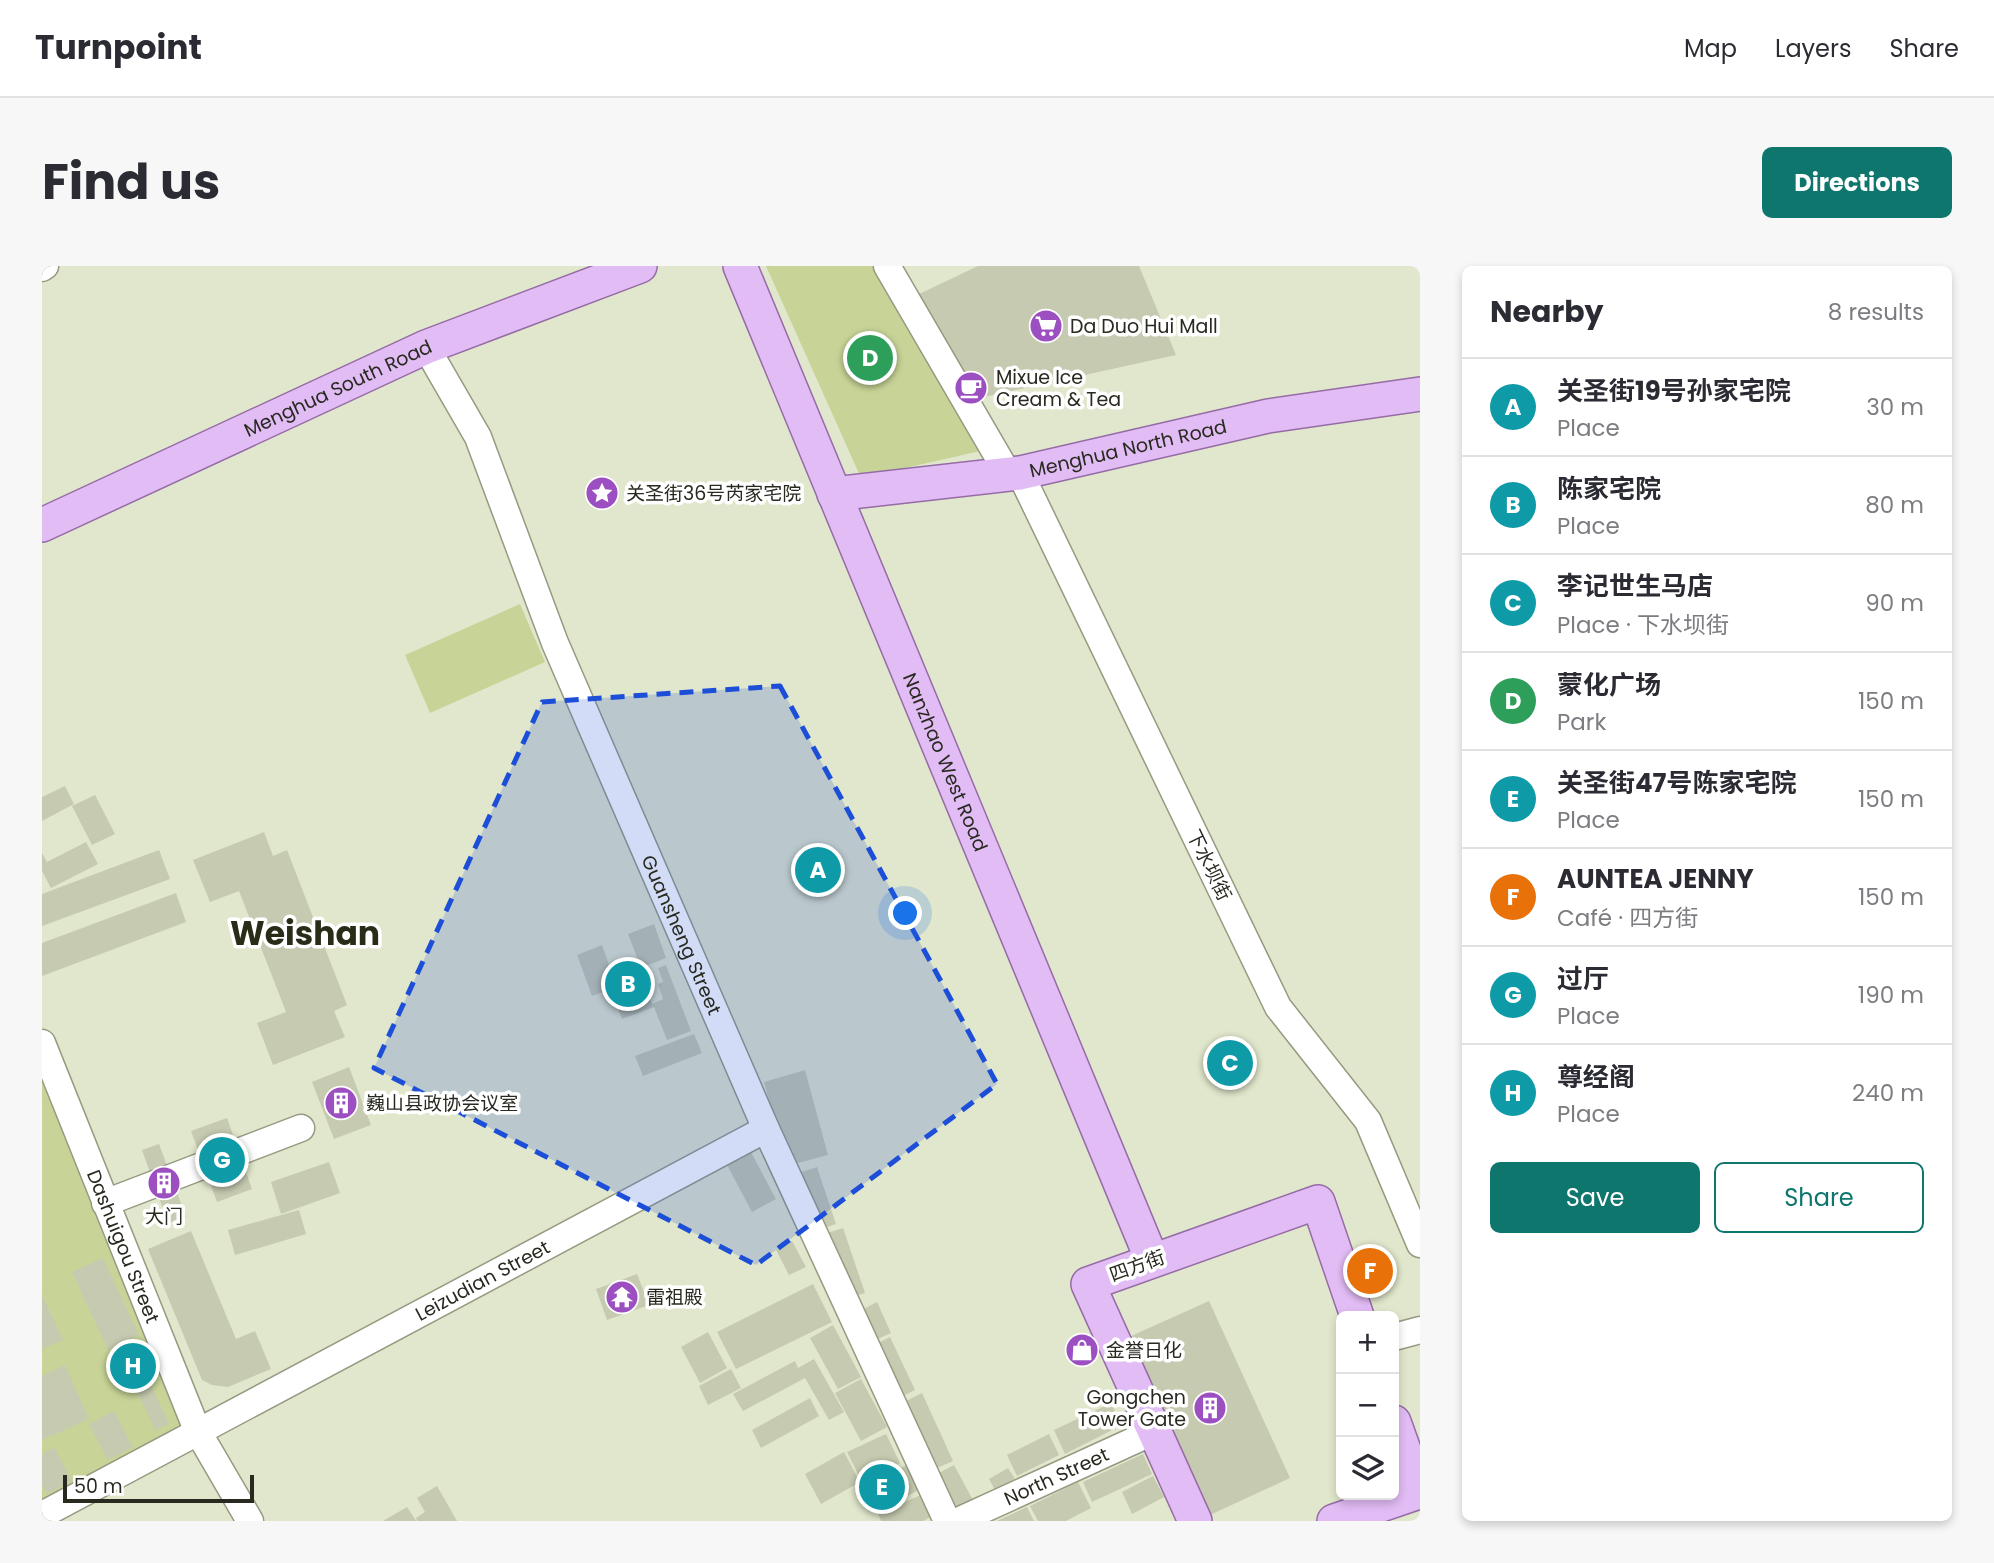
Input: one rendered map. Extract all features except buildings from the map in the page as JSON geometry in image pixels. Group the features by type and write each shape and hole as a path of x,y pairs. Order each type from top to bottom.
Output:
{"main road":[{"name":"Menghua South Road","path":"42,525 426,347 640,266"},
{"name":"Nanzhao West Road","path":"740,266 1152,1260"},
{"name":"Menghua North Road","path":"834,494 1014,473 1268,416 1420,394"},
{"name":"四方街","path":"1195,1521 1088,1284 1318,1202 1355,1311"},
{"path":"1334,1521 1419,1492 1399,1436"}],"street":[{"name":"下水坝街","path":"887,266 1014,473 1278,1007 1368,1121 1420,1244"},
{"name":"Guansheng Street","path":"426,347 478,437 555,643 766,1129 947,1521"},
{"name":"Dashuigou Street","path":"42,1043 197,1430 250,1521"},
{"path":"105,1203 301,1128"},
{"name":"Leizudian Street","path":"42,1515 766,1129"},
{"path":"1399,1336 1420,1330"},
{"name":"North Street","path":"958,1521 1155,1431"}],"highlighted area":[{"path":"780,686 997,1084 756,1265 374,1068 542,702"}],"green space":[{"path":"766,266 879,266 985,450 861,478"},
{"path":"520,604 545,662 430,713 405,655"},
{"path":"42,1077 189,1427 42,1505"}],"place":[{"name":"Da Duo Hui Mall","path":"1046,326"},
{"name":"蒙化广场","path":"870,358"},
{"name":"Mixue Ice Cream & Tea","path":"971,388"},
{"name":"关圣街36号芮家宅院","path":"602,493"},
{"name":"关圣街19号孙家宅院","path":"818,870"},
{"name":"陈家宅院","path":"628,984"},
{"name":"李记世生马店","path":"1230,1063"},
{"name":"巍山县政协会议室","path":"341,1103"},
{"name":"过厅","path":"222,1160"},
{"name":"大门","path":"164,1183"},
{"name":"AUNTEA JENNY","path":"1370,1271"},
{"name":"雷祖殿","path":"622,1297"},
{"name":"金誉日化","path":"1082,1350"},
{"name":"尊经阁","path":"133,1366"},
{"name":"Gongchen Tower Gate","path":"1210,1408"},
{"name":"关圣街47号陈家宅院","path":"882,1487"}],"district":[{"name":"Weishan","path":"305,933"}]}
